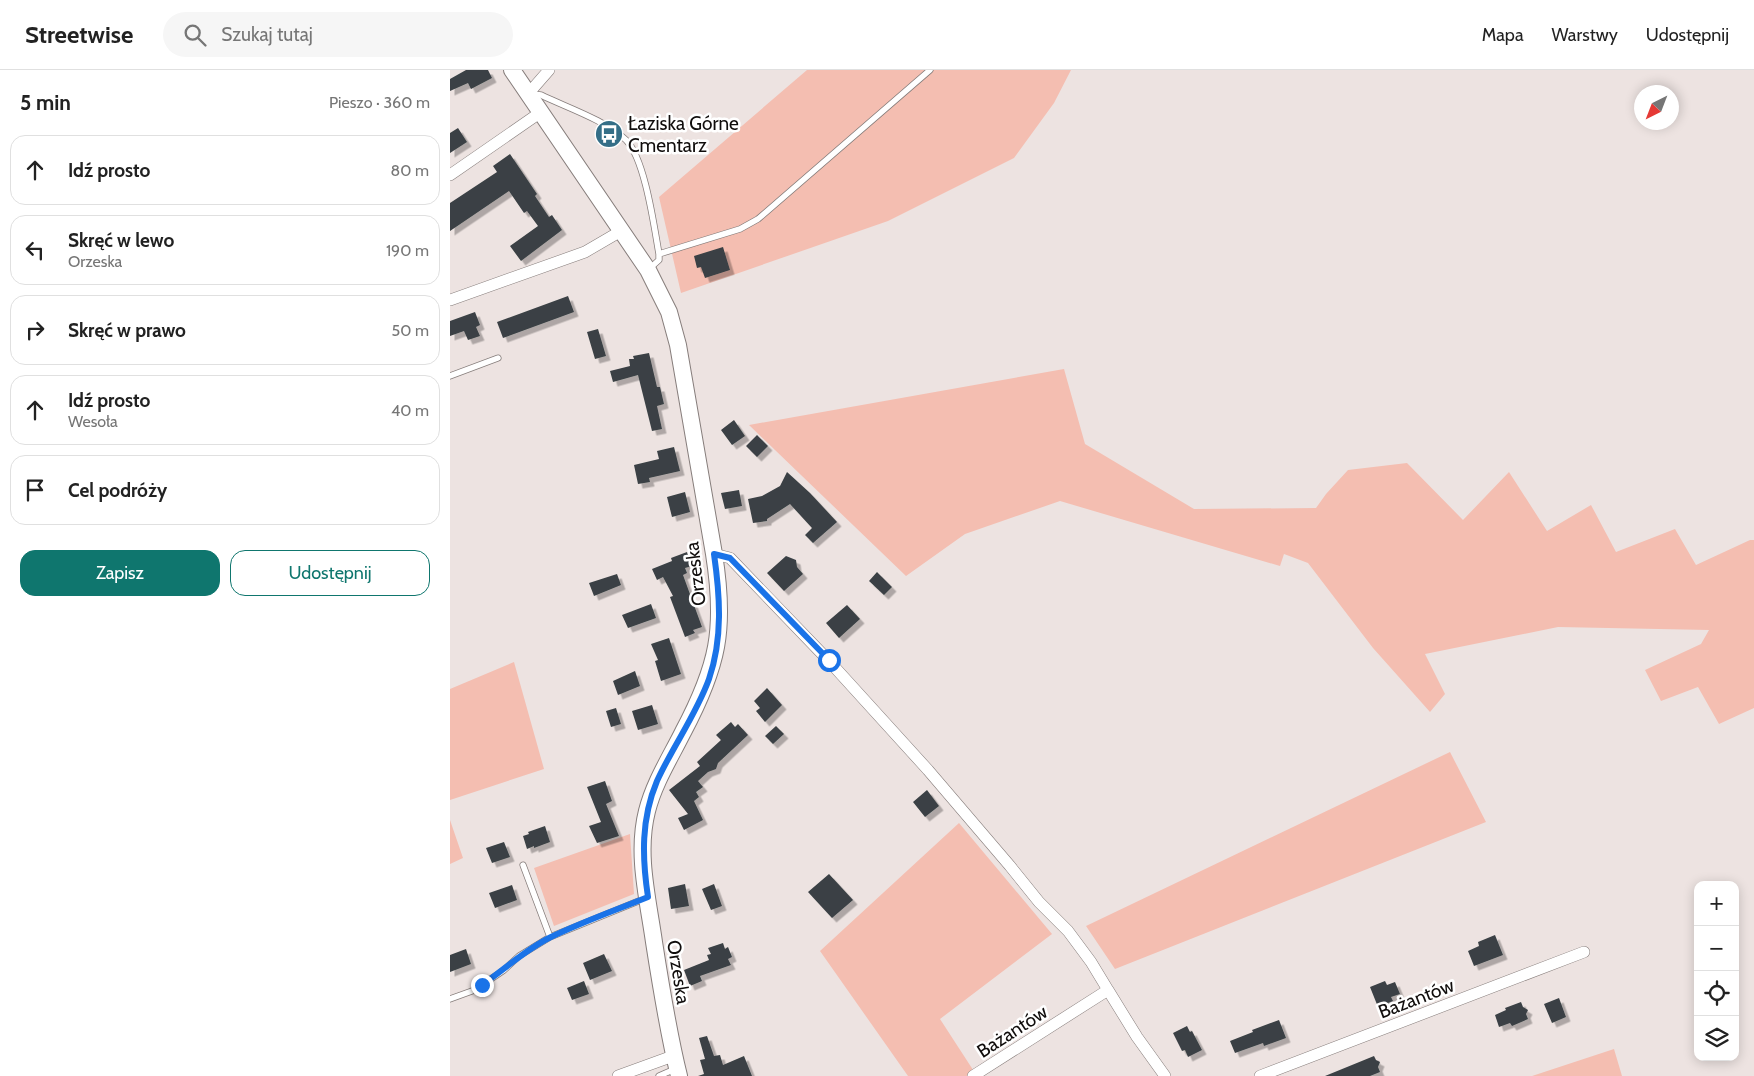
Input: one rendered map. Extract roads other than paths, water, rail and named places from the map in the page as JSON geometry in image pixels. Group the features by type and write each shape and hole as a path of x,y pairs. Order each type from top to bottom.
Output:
{"street":[{"name":"Orzeska","path":"512,70 648,270 669,312 678,345 714,554 719,585 720,613 720,627 714,662 702,696 658,780 647,812 644,831 643,852 648,897 676,1067"},
{"path":"528,94 550,70"},
{"path":"450,175 541,112"},
{"path":"450,300 585,252 621,231"},
{"path":"714,554 730,558 829,660 928,770 1039,902 1068,931 1091,962 1137,1037 1165,1076"},
{"name":"Bażantów","path":"1260,1076 1584,952"},
{"name":"Bażantów","path":"973,1076 1108,990"},
{"path":"618,1076 676,1067"}],"lane":[{"path":"659,254 740,229 758,219 930,70"},
{"path":"528,94 542,95 604,125 618,133 628,142 641,167 659,254 659,260 648,270"},
{"path":"450,376 498,358"},
{"path":"523,865 550,937"},
{"path":"450,999 482,985 504,970 519,956 550,937 648,897"},
{"path":"659,1076 676,1067"}],"place":[{"name":"Łaziska Górne Cmentarz","path":"609,134"}]}
